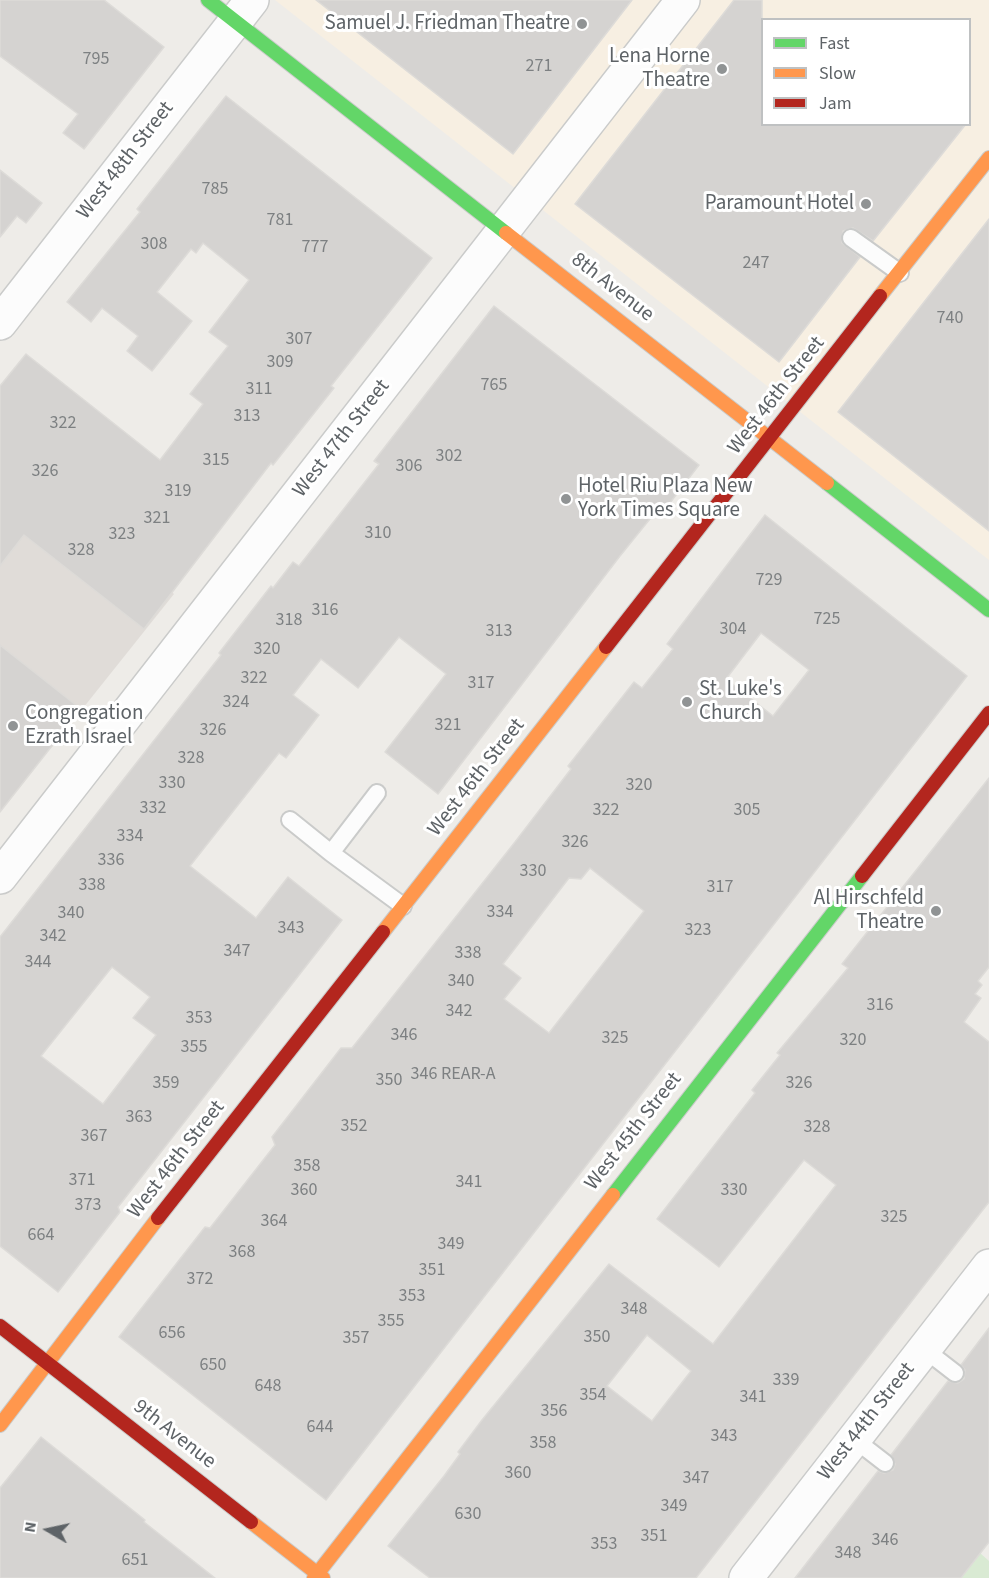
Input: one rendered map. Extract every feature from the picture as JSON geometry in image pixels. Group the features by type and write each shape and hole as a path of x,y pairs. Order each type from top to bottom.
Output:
{"main road":[{"name":"8th Avenue","path":"208,0 244,10 504,231 989,610"},
{"name":"West 46th Street","path":"0,1425 989,158"},
{"name":"West 45th Street","path":"318,1577 989,713"},
{"name":"9th Avenue","path":"0,1326 318,1577"}],"street":[{"name":"West 47th Street","path":"0,877 683,0"},
{"name":"West 48th Street","path":"0,323 244,10"},
{"name":"West 44th Street","path":"746,1578 989,1266"}],"lane":[{"path":"851,238 900,273"},
{"path":"331,853 377,793"},
{"path":"290,820 403,906"},
{"path":"924,1349 955,1373"},
{"path":"854,1439 885,1463"}],"shaded area":[{"path":"275,0 989,0 989,560"},
{"path":"0,457 174,594 52,747 0,706"}],"green space":[{"path":"980,1553 989,1561 989,1578 961,1578"}],"building":[{"path":"0,0 104,0 164,47 84,149 63,133 78,114 0,56"},
{"path":"316,0 632,0 513,154"},
{"path":"734,0 762,0 761,126 964,126 873,241 853,228 843,231 842,243 860,257 779,362 575,204"},
{"path":"226,96 432,258 331,386 334,388 273,465 271,463 144,629 24,535 0,566 0,386 26,354 160,460 203,404 190,394 228,346 209,332 249,280 203,243 196,253 191,249 157,292 192,321 152,371 127,351 138,336 102,308 91,322 67,302 140,212 137,209"},
{"path":"0,170 42,203 26,223 17,216 0,237"},
{"path":"989,219 989,531 838,412"},
{"path":"494,306 699,465 663,512 658,509 620,556 438,794 385,752 446,674 399,637 358,688 321,659 293,695 319,715 286,758 279,753 190,866 256,918 288,877 342,920 118,1207 120,1212 58,1292 0,1246 0,937 221,655 219,653 271,586 273,588 293,562 299,566 379,464 374,461","holes":["112,967 150,997 133,1018 156,1035 103,1104 41,1056"]},
{"path":"765,515 967,676 326,1500 119,1337 205,1227 210,1228 275,1145 272,1137 341,1048 352,1048 515,842 571,769 568,766 634,682 642,688 673,649 667,644","holes":["761,633 809,670 773,716 726,679","590,868 644,911 549,1033 504,999 521,978 503,964 569,878 581,879"]},
{"path":"0,645 81,709 0,812"},
{"path":"989,778 989,967 978,981 982,985 975,994 981,998 964,1022 989,1042 989,1202 696,1578 430,1578 388,1546 444,1476 460,1454 458,1452 482,1420 609,1264 713,1344 836,1185 804,1160 719,1267 657,1219 755,1093 752,1090 780,1055 777,1053 848,968 842,964","holes":["647,1335 691,1371 652,1421 607,1386"]},
{"path":"989,1328 989,1542 961,1578 795,1578 878,1471 884,1473 893,1470 895,1464 891,1455 948,1381 958,1383 964,1379 965,1370 961,1365"},
{"path":"41,1437 215,1578 0,1578 0,1488"}],"traffic: fast":[{"path":"208,0 506,233"},
{"path":"827,483 989,610"},
{"path":"613,1195 862,876"}],"traffic: slow":[{"path":"880,296 989,158"},
{"path":"506,233 827,483"},
{"path":"383,932 606,647"},
{"path":"314,1578 613,1195"},
{"path":"0,1425 158,1218"},
{"path":"251,1522 323,1578"}],"traffic: jam":[{"path":"606,647 880,296"},
{"path":"862,876 989,713"},
{"path":"158,1218 383,932"},
{"path":"0,1326 251,1522"}],"place":[{"name":"Samuel J. Friedman Theatre","path":"582,24"},
{"name":"Lena Horne Theatre","path":"722,69"},
{"name":"Paramount Hotel","path":"866,204"},
{"name":"Hotel Riu Plaza New York Times Square","path":"566,499"},
{"name":"St. Luke's Church","path":"687,702"},
{"name":"Congregation Ezrath Israel","path":"13,726"},
{"name":"Al Hirschfeld Theatre","path":"936,911"}]}
